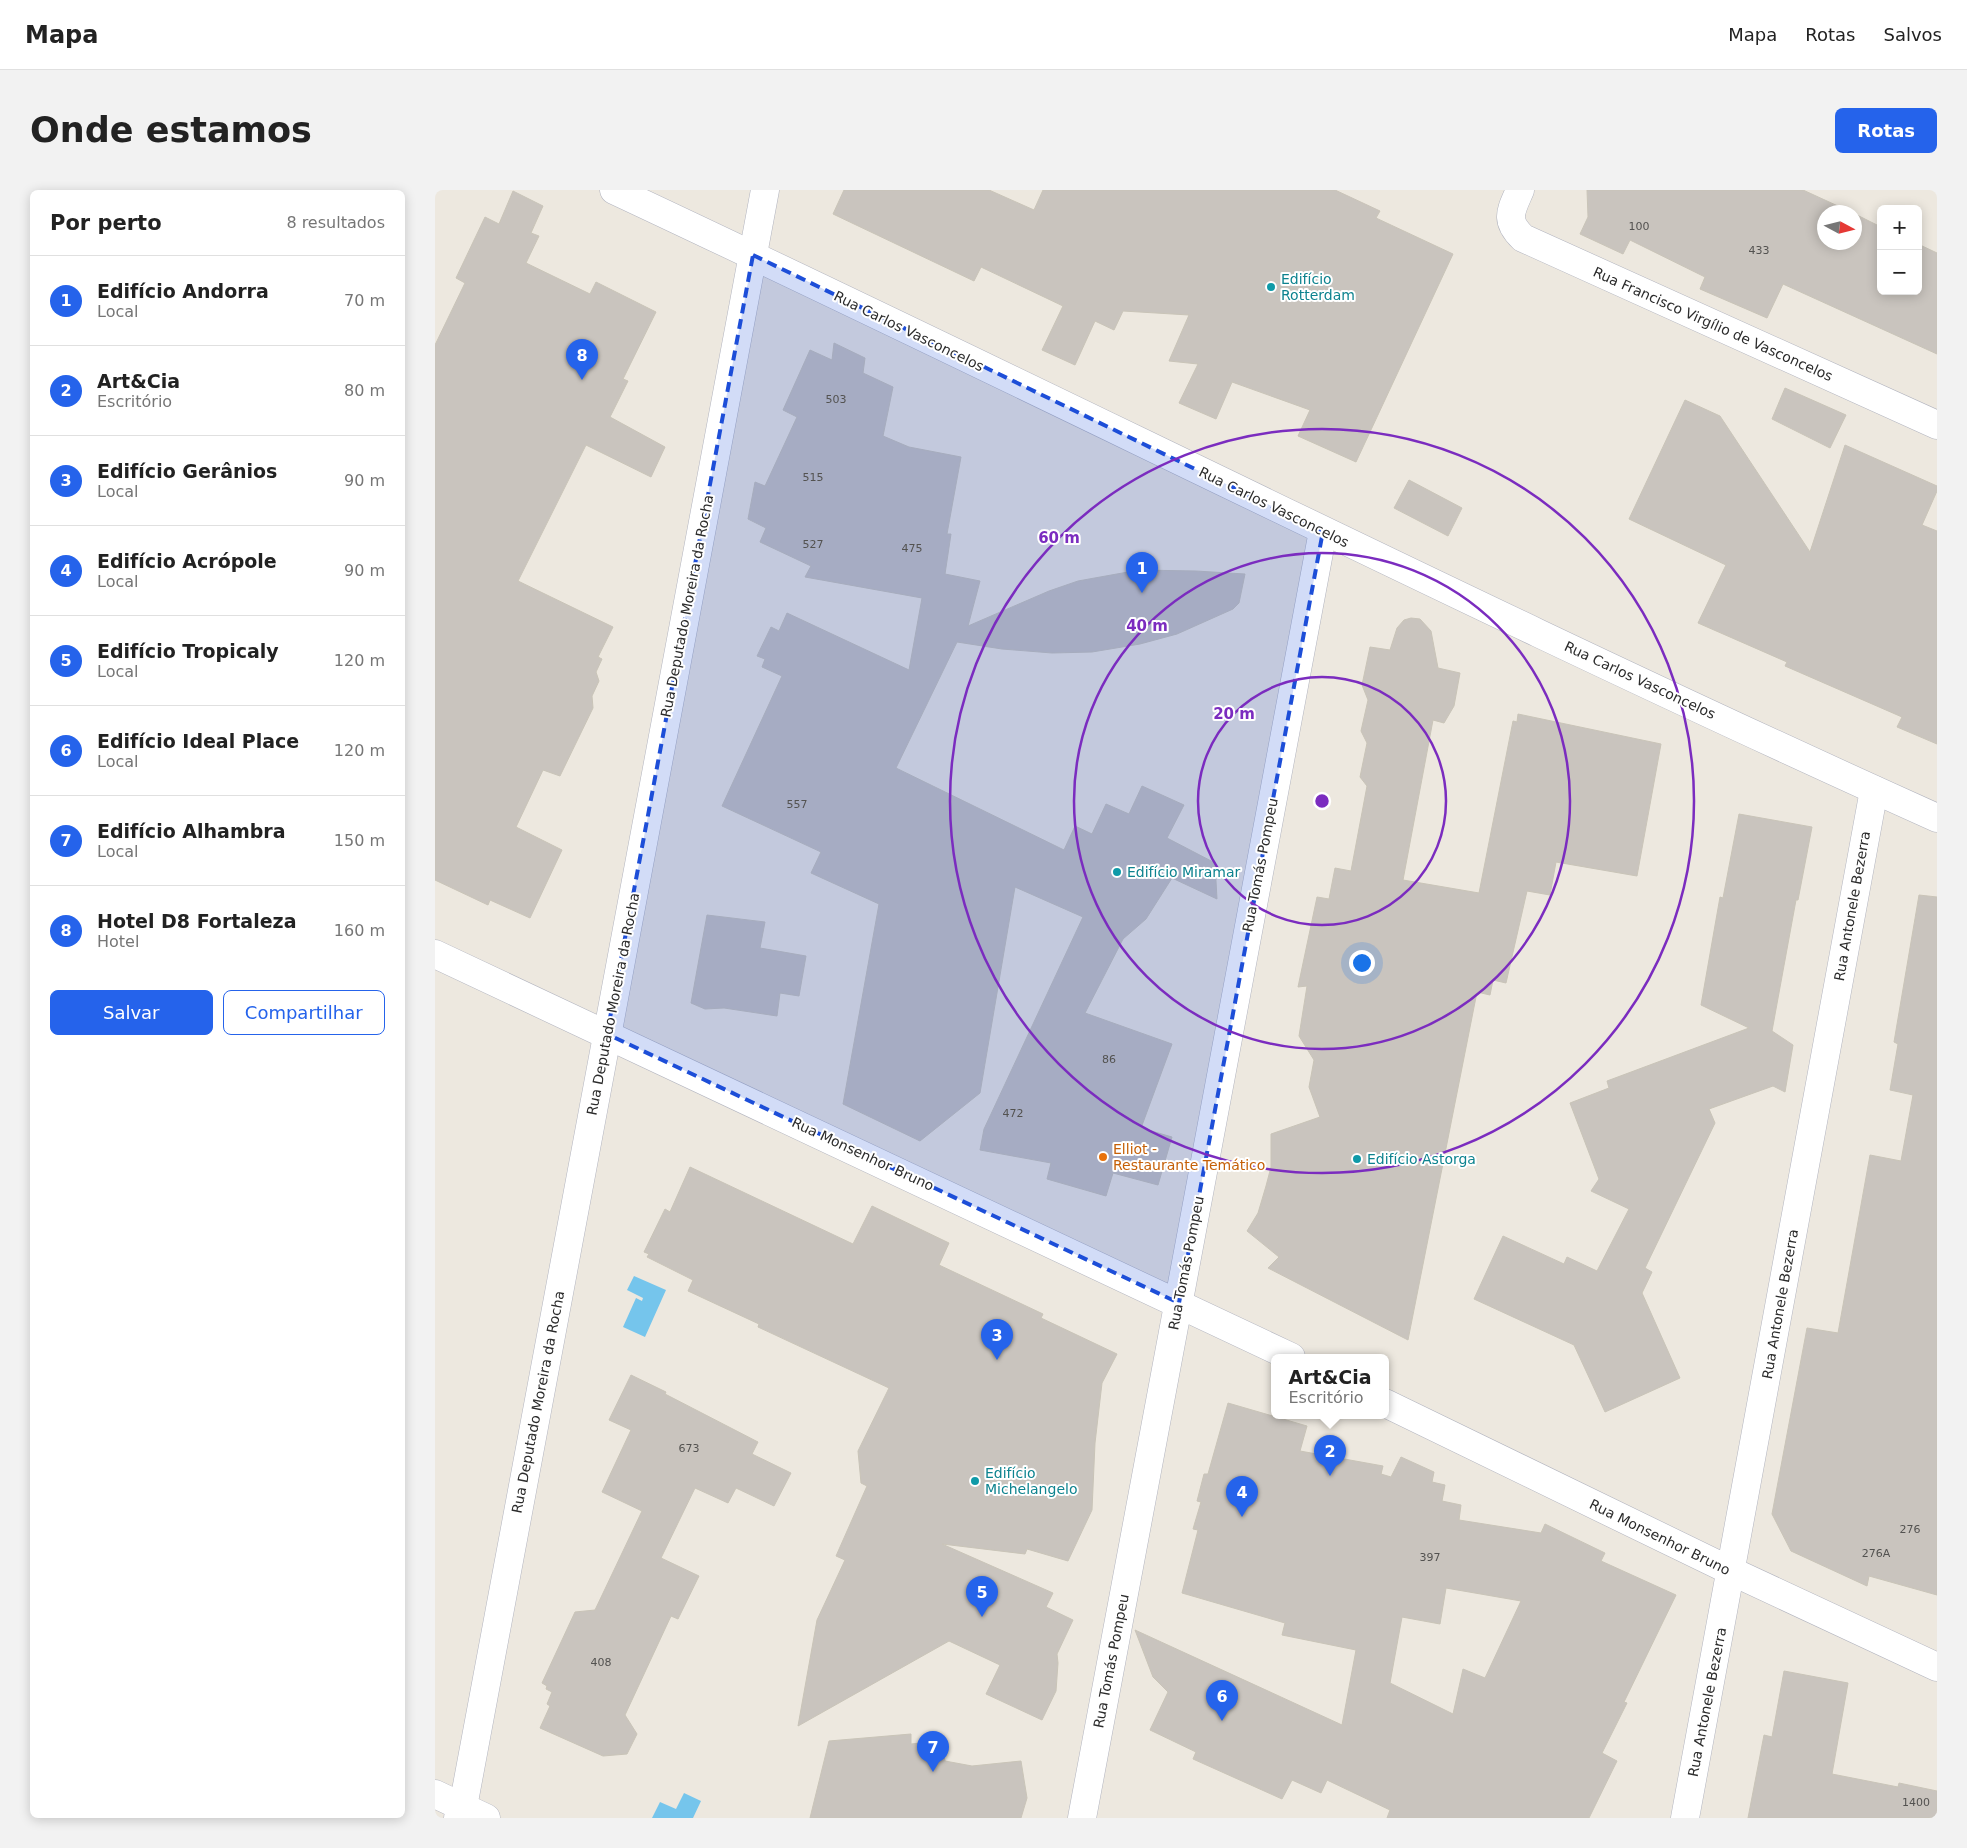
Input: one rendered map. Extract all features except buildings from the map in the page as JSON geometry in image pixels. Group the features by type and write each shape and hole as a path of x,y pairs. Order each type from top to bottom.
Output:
{"street":[{"name":"Rua Carlos Vasconcelos","path":"614,190 753,255 1323,531 1873,790 1937,818"},
{"name":"Rua Deputado Moreira da Rocha","path":"469,1814 607,1034 765,190"},
{"name":"Rua Francisco Virgílio de Vasconcelos","path":"1517,198 1510,217 1514,229 1523,238 1937,425"},
{"name":"Rua Tomás Pompeu","path":"1082,1818 1323,531"},
{"name":"Rua Antonele Bezerra","path":"1685,1818 1873,790"},
{"name":"Rua Monsenhor Bruno","path":"435,954 1285,1354"},
{"name":"Rua Monsenhor Bruno","path":"1389,1405 1731,1571 1937,1667"},
{"path":"435,1794 469,1814"}],"highlighted area":[{"path":"753,255 1323,531 1179,1303 607,1034"}],"water":[{"path":"634,1276 666,1290 645,1337 623,1327 636,1298 642,1301 643,1298 627,1290"},
{"path":"684,1793 701,1801 693,1818 652,1818 660,1802 676,1809"}],"place":[{"name":"Edifício Rotterdam","path":"1271,287"},
{"name":"Hotel D8 Fortaleza","path":"582,380"},
{"name":"Edifício Andorra","path":"1142,593"},
{"name":"Edifício Miramar","path":"1117,872"},
{"name":"Elliot - Restaurante Temático","path":"1103,1157"},
{"name":"Edifício Astorga","path":"1357,1159"},
{"name":"Edifício Gerânios","path":"997,1360"},
{"name":"Art&Cia","path":"1330,1476"},
{"name":"Edifício Michelangelo","path":"975,1481"},
{"name":"Edifício Acrópole","path":"1242,1517"},
{"name":"Edifício Tropicaly","path":"982,1617"},
{"name":"Edifício Ideal Place","path":"1222,1721"},
{"name":"Edifício Alhambra","path":"933,1772"}]}
